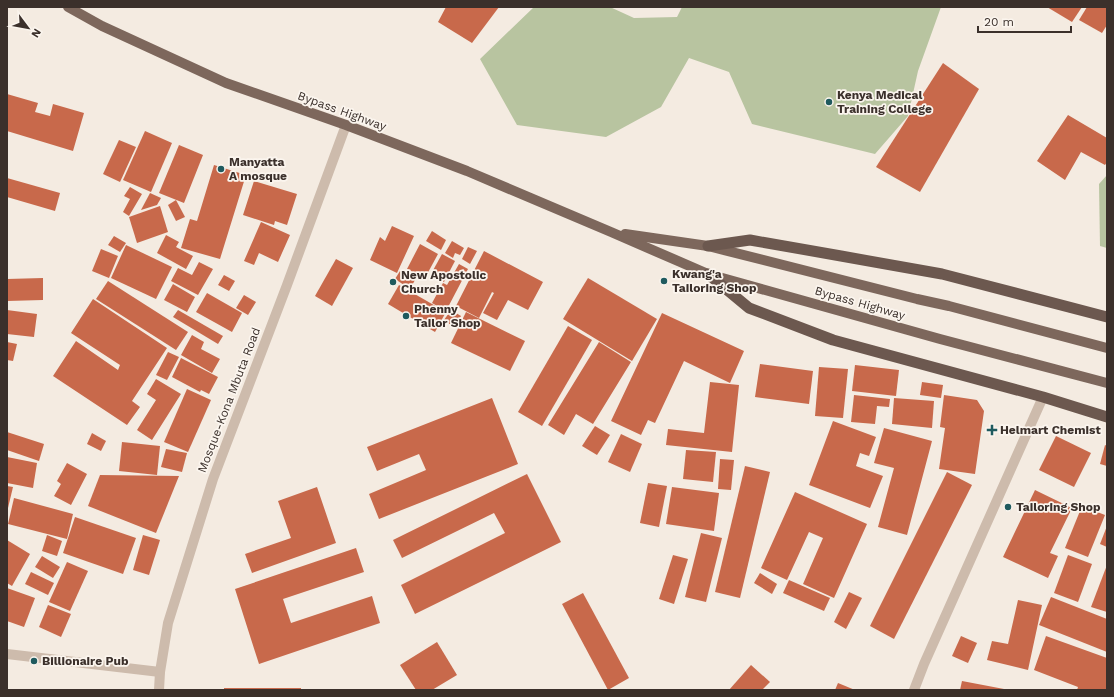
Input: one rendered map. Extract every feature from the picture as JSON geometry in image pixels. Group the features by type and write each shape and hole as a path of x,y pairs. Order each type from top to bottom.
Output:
{"highway":[{"path":"708,246 750,240 841,256 942,274 1107,317"},
{"path":"708,274 750,308 833,340 1043,397 1107,416"}],"main road":[{"name":"Bypass Highway","path":"68,7 102,26 226,83 346,125 466,171 708,274 940,339 1107,383"},
{"name":"Bypass Highway","path":"611,232 708,246 949,306 1107,348"}],"street":[{"name":"Mosque-Kona Mbuta Road","path":"159,690 160,672 168,623 213,479 346,125"},
{"path":"914,690 924,664 1043,397"},
{"path":"7,654 160,672"}],"green space":[{"path":"534,7 610,7 634,18 677,17 682,7 941,7 918,71 908,116 875,154 752,124 729,72 689,58 661,107 606,137 517,125 480,59"},
{"path":"1107,175 1107,248 1100,246 1099,184"}],"building":[{"path":"446,7 499,7 472,43 438,22"},
{"path":"1047,7 1082,7 1072,22"},
{"path":"1087,7 1107,7 1107,25 1102,33 1079,20"},
{"path":"943,63 979,89 920,192 876,167"},
{"path":"7,94 38,103 35,112 50,116 53,104 84,113 73,151 7,131"},
{"path":"1068,115 1107,138 1107,162 1105,165 1081,152 1065,180 1037,161"},
{"path":"145,131 172,143 151,192 123,180"},
{"path":"119,140 136,147 120,182 103,174"},
{"path":"179,145 203,155 184,203 159,193"},
{"path":"214,165 246,175 220,259 181,248 190,219 197,221"},
{"path":"7,178 60,193 55,211 7,197"},
{"path":"254,181 297,194 287,225 275,221 274,225 243,215"},
{"path":"130,187 142,194 129,216 123,212 130,199 124,196"},
{"path":"150,193 161,198 157,205 141,210"},
{"path":"176,200 185,217 176,221 168,205"},
{"path":"160,206 168,232 137,243 129,217"},
{"path":"261,222 290,235 278,262 259,253 254,265 244,261"},
{"path":"392,226 414,236 397,273 370,260 380,237 385,241"},
{"path":"432,231 446,240 441,250 426,241"},
{"path":"166,235 179,242 176,247 193,256 186,269 157,253"},
{"path":"114,236 126,243 120,252 108,245"},
{"path":"452,241 464,248 460,255 455,253 453,258 445,253"},
{"path":"420,244 438,254 425,278 407,269"},
{"path":"126,245 172,267 156,299 111,278"},
{"path":"468,247 477,251 470,264 462,259"},
{"path":"101,249 118,256 109,278 92,271"},
{"path":"484,251 543,282 528,310 508,300 497,320 483,313 494,293 492,292 479,318 456,306"},
{"path":"442,254 455,261 444,282 431,274"},
{"path":"336,259 353,268 332,306 315,296"},
{"path":"199,262 213,269 198,295 171,281 178,268 192,275"},
{"path":"459,264 468,269 446,311 432,303 443,283 447,285"},
{"path":"400,271 415,280 410,289 395,279"},
{"path":"224,275 235,281 229,291 218,285"},
{"path":"43,278 43,300 7,301 7,279"},
{"path":"588,278 657,319 632,361 563,319"},
{"path":"108,281 188,332 176,350 96,299"},
{"path":"173,284 195,297 187,312 164,300"},
{"path":"399,285 446,312 435,332 388,304"},
{"path":"207,293 242,313 232,332 196,312"},
{"path":"244,295 256,302 248,315 236,308"},
{"path":"93,299 167,348 132,401 140,407 127,425 53,376 76,341 118,370 120,365 71,333"},
{"path":"7,310 37,314 34,337 7,334"},
{"path":"178,310 223,336 218,344 173,317"},
{"path":"451,310 461,316 454,327 444,320"},
{"path":"466,312 525,341 510,371 451,343"},
{"path":"662,313 744,351 730,383 684,361 655,423 648,420 641,435 611,421"},
{"path":"568,326 592,340 542,426 518,412"},
{"path":"192,335 204,342 201,349 220,359 212,373 181,355"},
{"path":"7,342 17,344 13,361 7,360"},
{"path":"599,342 631,362 593,424 576,414 564,435 548,425"},
{"path":"168,352 179,357 167,380 156,375"},
{"path":"181,358 218,377 209,394 201,390 200,392 172,377"},
{"path":"760,364 813,371 809,404 755,397"},
{"path":"855,365 899,370 896,396 852,391"},
{"path":"819,367 848,369 843,418 815,416"},
{"path":"156,379 181,394 152,440 137,430 156,400 147,394"},
{"path":"710,382 739,385 732,452 666,445 668,429 704,433"},
{"path":"922,382 943,385 941,398 920,395"},
{"path":"187,389 211,400 188,452 164,442"},
{"path":"854,395 890,399 889,407 877,406 875,424 851,422"},
{"path":"944,395 977,400 984,411 975,474 939,469 945,428 940,427"},
{"path":"492,398 518,464 379,519 369,494 426,470 419,454 377,471 367,447"},
{"path":"894,398 934,401 932,428 892,424"},
{"path":"833,421 876,437 869,456 860,453 856,466 883,476 870,508 809,485"},
{"path":"595,426 610,435 597,455 582,446"},
{"path":"884,428 932,441 907,535 878,527 894,468 874,463"},
{"path":"7,432 44,444 39,461 7,450"},
{"path":"92,433 106,441 101,451 87,444"},
{"path":"621,434 642,444 630,472 608,462"},
{"path":"1056,436 1091,453 1074,487 1039,470"},
{"path":"122,442 160,446 157,475 119,471"},
{"path":"1105,445 1107,446 1107,466 1100,464"},
{"path":"166,449 187,453 182,472 161,467"},
{"path":"686,450 716,452 713,482 683,479"},
{"path":"7,457 37,463 33,488 7,483"},
{"path":"720,459 734,460 731,490 718,489"},
{"path":"67,463 87,474 71,505 54,496 61,484 57,481"},
{"path":"745,466 770,472 740,598 715,592"},
{"path":"947,472 972,485 894,639 870,626"},
{"path":"527,474 561,542 415,614 401,585 505,533 494,513 402,558 393,540"},
{"path":"100,475 179,476 156,533 88,506"},
{"path":"648,483 667,486 659,527 640,523"},
{"path":"7,486 13,487 8,508 7,508"},
{"path":"317,487 336,543 252,573 245,554 291,538 278,501"},
{"path":"672,487 719,493 714,531 666,524"},
{"path":"1035,490 1072,508 1050,553 1058,556 1048,578 1003,557"},
{"path":"795,492 867,524 834,598 803,584 823,538 809,532 787,580 761,568"},
{"path":"14,498 73,514 67,539 8,524"},
{"path":"1082,506 1105,515 1088,557 1065,548"},
{"path":"75,517 136,538 123,574 63,553"},
{"path":"1107,526 1107,547 1100,544"},
{"path":"701,533 722,538 706,602 685,597"},
{"path":"47,535 62,541 57,556 42,551"},
{"path":"143,535 160,540 149,575 133,570"},
{"path":"7,540 30,554 12,586 7,583"},
{"path":"356,548 364,572 283,599 291,623 372,596 380,623 259,664 235,589"},
{"path":"673,555 688,559 674,604 659,599"},
{"path":"1068,555 1092,564 1078,602 1054,593"},
{"path":"42,556 60,567 53,578 35,567"},
{"path":"67,562 88,571 70,611 49,602"},
{"path":"1107,565 1107,612 1091,607"},
{"path":"31,572 54,583 48,595 25,584"},
{"path":"760,573 777,584 772,594 754,583"},
{"path":"789,580 830,598 824,611 783,593"},
{"path":"7,588 35,598 24,627 7,621"},
{"path":"849,592 862,598 846,629 834,622"},
{"path":"583,593 629,678 608,690 562,604"},
{"path":"1051,597 1107,619 1107,652 1039,625"},
{"path":"1018,600 1042,605 1028,670 987,660 992,641 1008,644"},
{"path":"48,605 71,614 61,637 39,627"},
{"path":"961,636 977,643 968,663 952,656"},
{"path":"1046,636 1107,658 1107,690 1077,690 1078,687 1034,670"},
{"path":"437,642 457,675 432,690 416,690 400,665"},
{"path":"751,665 770,682 762,690 729,690"},
{"path":"962,681 1004,689 1004,690 960,690"},
{"path":"838,683 855,690 835,690"},
{"path":"224,688 301,688 301,690 224,690"}],"place":[{"name":"Kenya Medical Training College","path":"829,102"},
{"name":"Manyatta A mosque","path":"221,169"},
{"name":"Kwang'a Tailoring Shop","path":"664,281"},
{"name":"New Apostolic Church","path":"393,282"},
{"name":"Phenny Tailor Shop","path":"406,316"},
{"name":"Helmart Chemist","path":"992,430"},
{"name":"Tailoring Shop","path":"1008,507"},
{"name":"Billionaire Pub","path":"34,661"}]}
